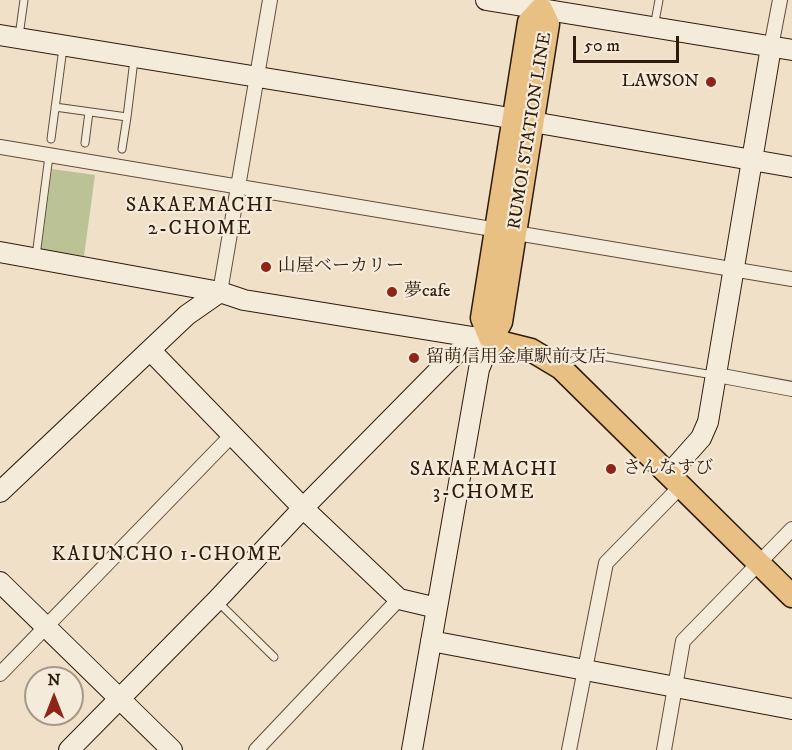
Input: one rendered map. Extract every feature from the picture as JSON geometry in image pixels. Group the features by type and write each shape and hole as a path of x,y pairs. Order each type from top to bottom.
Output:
{"main road":[{"name":"RUMOI STATION LINE","path":"484,339 501,322 506,231 524,121 548,24 542,5"},
{"path":"484,339 531,350 561,368 792,596"}],"street":[{"path":"0,492 187,315 220,292 270,0"},
{"path":"486,0 542,5 654,27 792,50"},
{"path":"569,750 606,563 675,480 708,422 780,0"},
{"path":"9,37 792,167"},
{"path":"0,147 792,279"},
{"path":"0,252 220,292 244,300 484,339"},
{"path":"69,750 449,360 484,339"},
{"path":"412,750 484,339"},
{"path":"150,350 231,436 399,599 437,608"},
{"path":"717,375 792,389"},
{"path":"0,674 231,436"},
{"path":"664,750 683,641 792,529"},
{"path":"0,582 172,750"},
{"path":"256,750 399,599"},
{"path":"431,641 792,709"}],"lane":[{"path":"9,37 24,0"},
{"path":"654,27 659,0"},
{"path":"51,139 64,46"},
{"path":"122,149 135,57"},
{"path":"55,107 127,117"},
{"path":"85,143 89,112"},
{"path":"35,258 49,156"},
{"path":"561,368 577,358 596,355 717,375"},
{"path":"216,600 274,657"}],"green space":[{"path":"52,169 95,175 84,256 41,250"}],"place":[{"name":"LAWSON","path":"711,82"},
{"name":"山屋ベーカリー","path":"266,267"},
{"name":"夢cafe","path":"392,292"},
{"name":"留萌信用金庫駅前支店","path":"414,358"},
{"name":"さんなすび","path":"611,469"}],"district":[{"name":"SAKAEMACHI 2-CHOME","path":"200,218"},
{"name":"SAKAEMACHI 3-CHOME","path":"484,482"},
{"name":"KAIUNCHO 1-CHOME","path":"167,556"}]}
